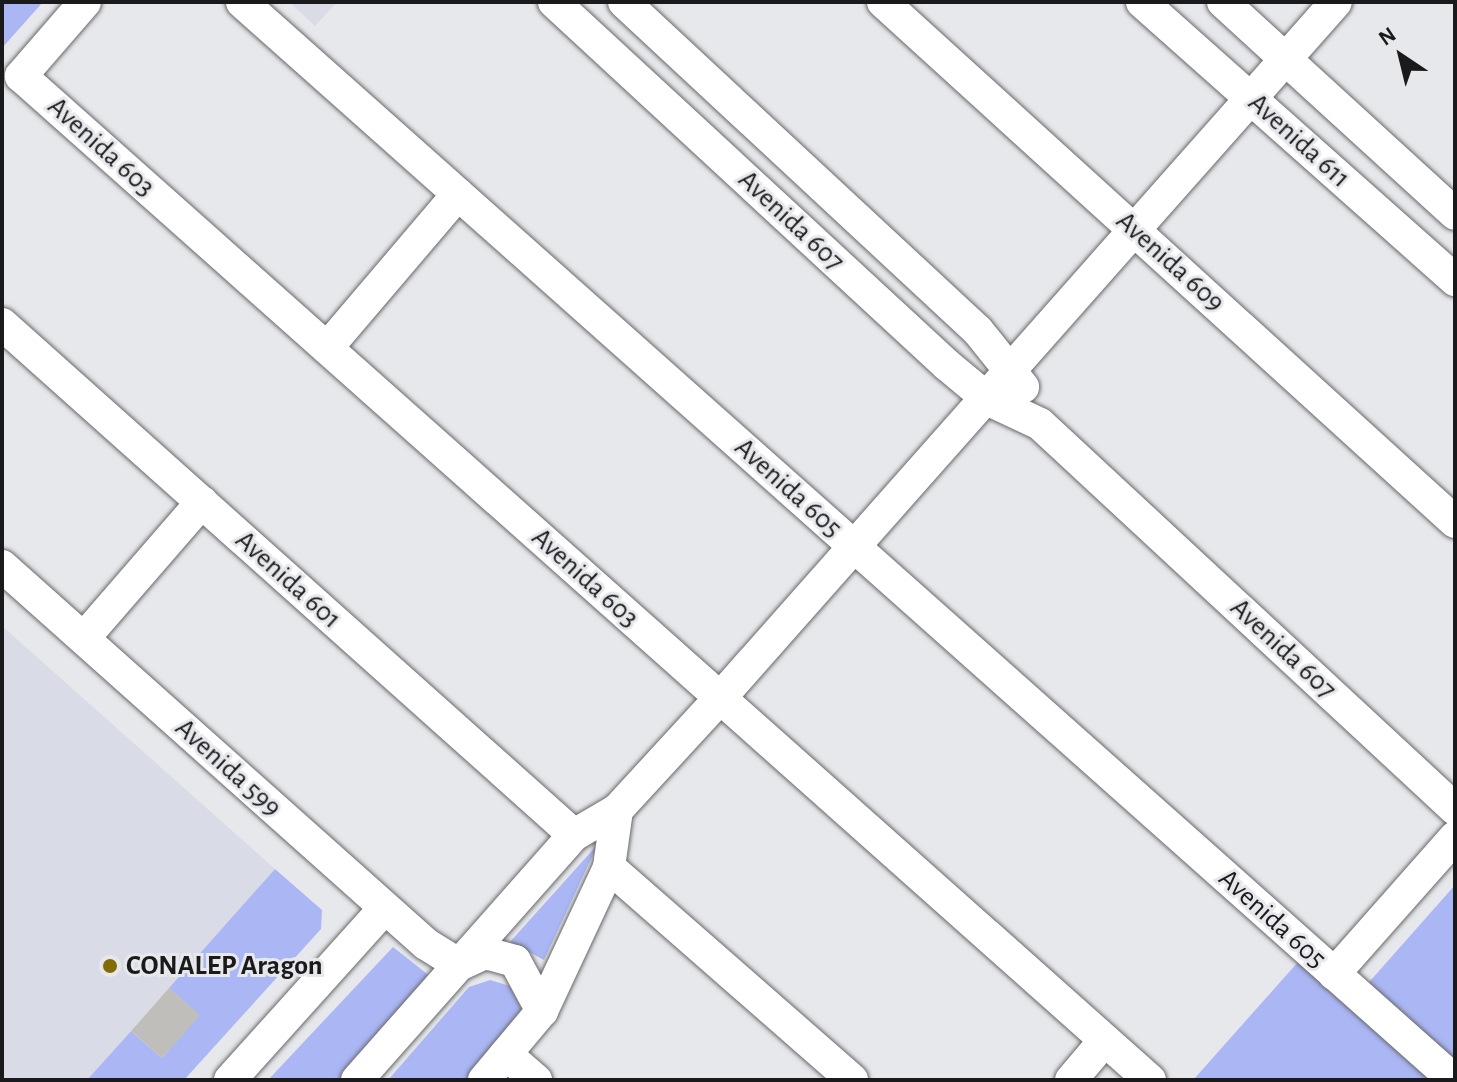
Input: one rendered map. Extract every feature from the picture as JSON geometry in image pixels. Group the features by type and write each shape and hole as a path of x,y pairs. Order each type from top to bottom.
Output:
{"street":[{"name":"Avenida 603","path":"85,2 21,76 1150,1080"},
{"name":"Avenida 605","path":"242,2 1454,1080"},
{"name":"Avenida 607","path":"554,2 989,400 1040,424 1455,809"},
{"name":"Avenida 607","path":"624,2 1015,369 1040,424"},
{"name":"Avenida 609","path":"883,2 1455,522"},
{"name":"Avenida 611","path":"1142,2 1455,280"},
{"name":"Avenida 611","path":"1223,2 1455,214"},
{"path":"357,1080 574,835 617,810 720,698 989,400 1336,2"},
{"path":"327,348 458,194"},
{"name":"Avenida 601","path":"2,324 574,835"},
{"path":"84,638 202,502"},
{"name":"Avenida 599","path":"2,566 384,909 459,965"},
{"path":"484,1080 542,1011 609,867 617,810"},
{"path":"1334,974 1455,837"},
{"path":"609,867 852,1080"},
{"path":"230,1080 384,909"},
{"path":"459,965 485,953 515,961 542,1011"},
{"path":"1071,1080 1105,1040"},
{"path":"506,1054 536,1080"}],"shaded area":[{"path":"2,2 43,2 2,48"},
{"path":"289,2 337,2 315,26"},
{"path":"2,626 275,869 87,1080 2,1080"},
{"path":"598,844 544,960 510,942"},
{"path":"275,869 322,910 321,929 184,1080 87,1080 131,1031 162,1058 199,1015 169,988"},
{"path":"1455,885 1455,1080 1194,1079 1298,962 1348,1006"},
{"path":"393,947 436,981 347,1080 268,1080"},
{"path":"490,980 510,986 521,1008 518,1029 473,1080 388,1080 469,987"}],"building":[{"path":"169,988 200,1015 162,1058 131,1031"}],"place":[{"name":"CONALEP Aragon","path":"110,966"}]}
